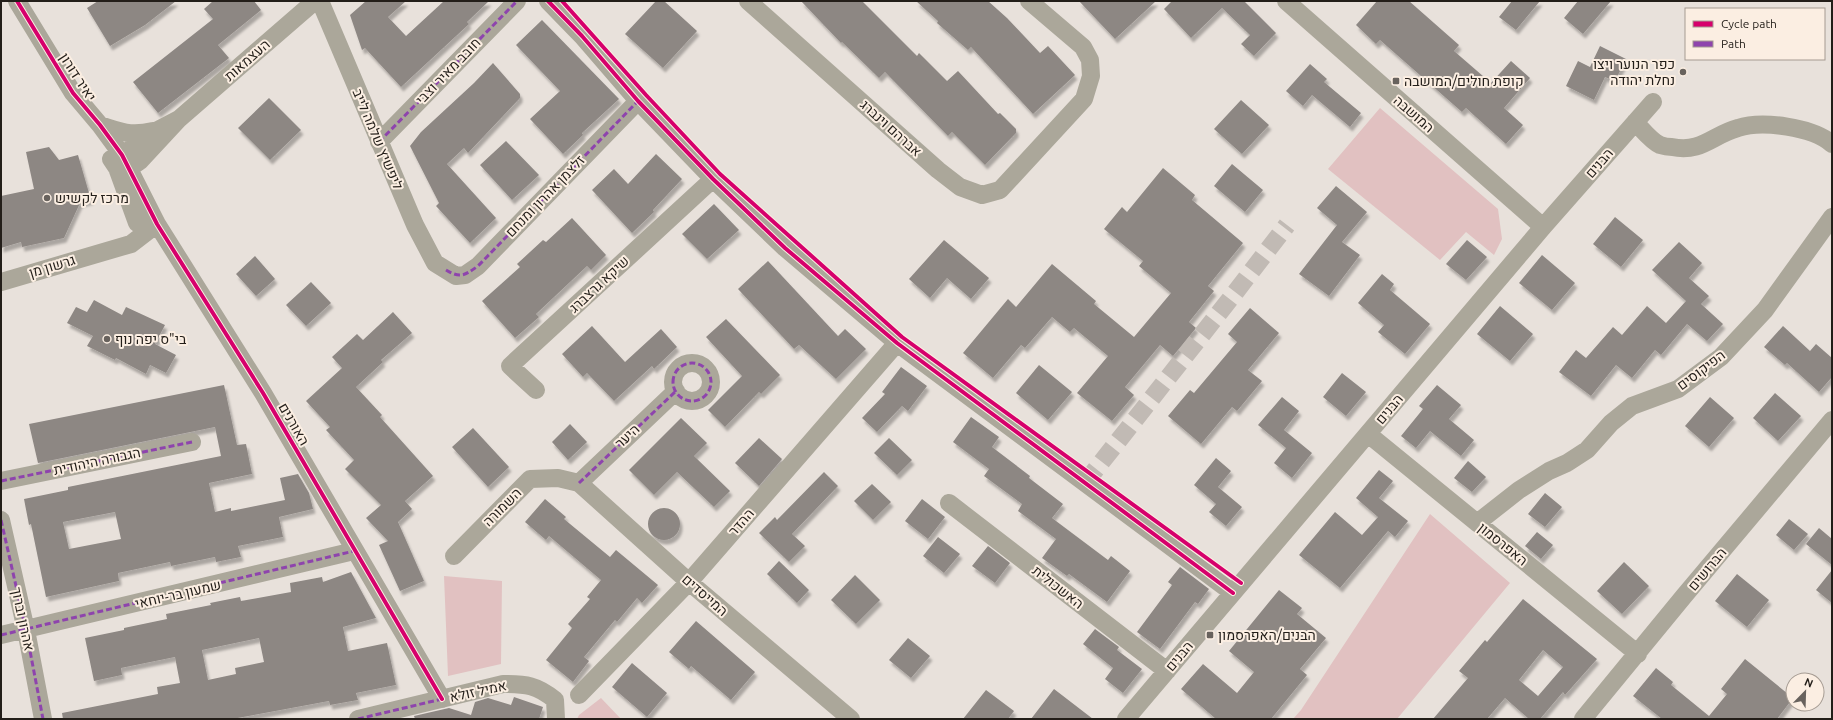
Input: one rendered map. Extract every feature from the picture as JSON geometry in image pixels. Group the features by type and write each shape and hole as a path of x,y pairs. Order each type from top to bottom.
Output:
{"street":[{"name":"יאיר דורון","path":"16,1 78,101 100,125 122,164"},
{"name":"העצמאות","path":"122,164 140,161 179,119 315,1"},
{"name":"ליפשיץ שלמה לייב","path":"320,1 415,225 435,263 446,270"},
{"name":"חובב מאיר וצבי","path":"379,142 517,1"},
{"path":"548,1 582,36 638,101 714,179 785,248 897,343 1233,593"},
{"name":"אברהם וינברג","path":"748,1 938,170 960,187 982,195 1000,190 1084,99 1091,76 1090,60 1083,47 1029,1"},
{"name":"המושבה","path":"1286,1 1543,227"},
{"name":"יאיר דורון","path":"78,101 84,120 122,164"},
{"name":"זלצמן אהרון ומנחם","path":"446,270 456,276 465,275 478,266 638,101"},
{"name":"הבנים","path":"1126,719 1543,227 1653,102"},
{"name":"העצמאות","path":"100,125 126,134 142,134 158,130 179,119"},
{"path":"1635,122 1659,145 1684,150 1703,145 1738,128 1764,125 1807,131 1826,139 1832,144"},
{"name":"העצמאות","path":"122,164 158,130"},
{"path":"122,164 136,223 158,224"},
{"name":"האורנים","path":"122,164 263,393 354,551 442,699"},
{"name":"שיקא גרצברג","path":"536,390 510,366 714,179"},
{"name":"הפיקוסים","path":"1477,523 1519,490 1549,471 1567,464 1587,450 1611,423 1632,406 1678,389 1721,357 1764,310 1832,217"},
{"name":"גרשון מן","path":"104,251 136,223"},
{"name":"גרשון מן","path":"1,282 131,244 158,224"},
{"name":"ההדר","path":"579,695 689,582 897,343"},
{"name":"היער","path":"579,482 676,390"},
{"name":"הברושים","path":"1584,719 1684,596 1832,420"},
{"name":"האפרסמון","path":"1368,434 1638,654"},
{"name":"הגבורה היהודית","path":"1,481 192,442"},
{"name":"השמורה","path":"454,556 530,478 558,478 579,482"},
{"name":"המייסדים","path":"579,482 689,582 850,719"},
{"name":"האשכולית","path":"949,503 1167,671"},
{"name":"אהרון וברוך","path":"1,520 26,630 43,719"},
{"name":"שמעון בר-יוחאי","path":"1,635 354,551"},
{"name":"אמיל זולא","path":"358,719 503,684 527,684 544,690 555,700 556,718"}],"shaded area":[{"path":"1380,108 1498,209 1502,239 1494,255 1466,232 1440,260 1328,169"},
{"path":"1430,514 1510,583 1397,719 1293,719 1301,710"},
{"path":"444,576 502,581 501,664 448,676"},
{"path":"601,698 621,719 577,719 579,715"}],"building":[{"path":"98,1 176,1 145,25 110,46 87,8"},
{"path":"213,1 254,1 261,10 218,45 229,58 158,113 133,82 213,19 204,9"},
{"path":"366,1 406,1 388,17 406,36 444,1 489,1 467,22 469,24 401,87 365,48 362,50 350,15"},
{"path":"656,1 664,1 697,31 663,68 625,34"},
{"path":"801,1 862,1 917,56 919,53 947,81 958,71 998,114 1000,113 1016,129 1016,133 985,165 952,132 948,136 885,72 879,78 842,42 841,43"},
{"path":"916,1 988,1 1007,18 1040,53 1048,46 1075,75 1033,114 971,47 968,50 937,23 938,21"},
{"path":"1079,1 1156,1 1115,39"},
{"path":"1172,1 1244,1 1276,33 1254,56 1241,44 1250,35 1222,8 1191,38 1164,9"},
{"path":"1377,1 1409,1 1459,45 1454,51 1491,83 1511,61 1530,78 1504,108 1523,125 1506,144 1466,108 1462,112 1380,40 1376,44 1356,25"},
{"path":"1512,1 1540,1 1516,30 1499,17"},
{"path":"1578,1 1611,1 1583,34 1564,18"},
{"path":"542,20 619,99 582,133 583,135 563,154 530,119 560,91 516,45"},
{"path":"1600,46 1626,59 1615,81 1605,77 1594,100 1566,86 1578,61 1590,67"},
{"path":"493,63 520,94 520,98 468,153 464,148 447,164 496,218 470,243 436,206 439,203 410,146 421,132 474,83"},
{"path":"1310,64 1327,79 1324,82 1361,113 1350,127 1312,95 1303,106 1286,91"},
{"path":"269,98 301,130 270,160 238,128"},
{"path":"1241,100 1269,125 1242,154 1214,129"},
{"path":"506,141 539,175 512,200 480,165"},
{"name":"מרכז לקשיש","path":"49,147 59,160 78,155 91,200 80,203 64,238 22,247 21,242 1,248 1,196 34,189 26,152"},
{"path":"656,154 682,179 653,210 654,212 632,233 592,190 614,169 628,184"},
{"path":"1232,164 1263,190 1245,212 1214,186"},
{"path":"1163,168 1195,195 1192,200 1243,243 1208,286 1214,291 1189,322 1196,328 1173,356 1160,345 1125,387 1134,395 1112,421 1077,393 1108,356 1074,328 1070,332 1052,317 1025,348 1021,345 993,378 963,353 1008,299 1016,307 1052,264 1096,301 1094,304 1134,337 1171,293 1139,266 1143,261 1104,229 1122,207 1127,212"},
{"path":"1336,186 1367,212 1342,242 1360,255 1329,296 1299,274 1337,225 1317,208"},
{"path":"714,204 739,230 707,259 682,234"},
{"path":"1615,217 1643,240 1621,267 1593,244"},
{"path":"572,218 606,255 591,270 587,266 536,314 539,317 515,338 482,301 520,267 517,264 543,240 546,242"},
{"path":"944,240 989,278 971,299 947,278 930,298 909,279"},
{"path":"1467,240 1487,257 1466,280 1446,264"},
{"path":"1679,242 1702,263 1689,278 1709,296 1701,304 1723,324 1707,341 1687,324 1661,355 1655,350 1632,378 1616,365 1591,396 1559,372 1576,350 1586,358 1613,327 1622,335 1647,306 1666,323 1686,301 1652,270"},
{"path":"1542,255 1575,283 1552,310 1519,283"},
{"path":"255,256 275,279 256,296 236,274"},
{"path":"768,261 838,336 845,329 866,349 836,379 799,345 794,349 738,289"},
{"path":"1382,274 1394,284 1390,290 1430,324 1405,354 1378,332 1384,325 1358,303"},
{"path":"311,282 331,303 306,326 286,305"},
{"path":"94,300 122,315 126,307 165,325 155,344 176,355 166,373 150,365 146,374 116,358 115,360 87,346 93,336 67,323 76,307 87,312"},
{"path":"1500,306 1533,334 1510,361 1477,334"},
{"path":"1250,308 1279,333 1248,370 1262,381 1237,411 1232,407 1201,444 1168,416 1190,390 1194,393 1237,342 1228,334"},
{"path":"393,312 412,333 381,360 383,362 356,387 382,415 380,417 433,476 405,501 412,509 398,522 424,581 400,591 379,545 388,541 366,518 381,505 345,469 354,460 326,430 330,427 306,401 342,368 332,357 357,334 363,340"},
{"path":"726,319 780,375 761,394 759,392 725,427 708,410 742,376 706,337"},
{"path":"592,326 625,362 661,329 677,347 654,369 652,366 614,401 587,373 583,377 562,354"},
{"path":"1783,326 1810,351 1816,344 1832,358 1832,377 1819,392 1787,363 1785,365 1764,347"},
{"path":"1039,365 1072,392 1048,420 1016,393"},
{"path":"901,367 927,386 908,411 902,406 877,432 862,418 885,394 882,392"},
{"path":"1342,373 1366,392 1346,416 1323,397"},
{"path":"224,385 237,445 246,444 252,474 209,483 215,512 231,508 231,511 285,500 280,478 298,474 309,493 313,509 279,517 283,537 238,546 241,557 216,562 215,557 171,566 170,562 118,573 119,581 46,597 31,524 29,525 24,499 68,490 68,487 221,456 215,427 38,463 29,424","holes":["115,512 121,539 69,549 63,522"]},
{"path":"1437,385 1461,405 1449,419 1474,440 1461,456 1430,431 1416,448 1401,436 1423,409 1419,406"},
{"path":"1775,393 1801,416 1778,441 1753,418"},
{"path":"1282,397 1299,411 1284,430 1312,453 1292,478 1274,463 1286,448 1258,425"},
{"path":"1710,397 1734,418 1709,447 1685,426"},
{"path":"971,417 999,437 992,447 1063,504 1052,518 1108,560 1111,556 1130,571 1107,602 1069,574 1067,576 1042,558 1056,539 1018,511 1022,504 984,476 989,469 953,442"},
{"path":"681,418 707,443 694,456 730,491 714,507 677,472 654,495 629,470"},
{"path":"570,424 587,442 568,460 552,442"},
{"path":"473,428 509,467 488,487 452,447"},
{"path":"759,438 782,459 759,486 735,463"},
{"path":"889,438 912,460 897,475 874,453"},
{"path":"1216,458 1231,471 1218,487 1242,507 1226,526 1209,512 1216,504 1194,485"},
{"path":"1468,461 1486,477 1472,492 1454,478"},
{"path":"1379,470 1393,481 1379,498 1408,521 1395,537 1388,531 1340,588 1299,555 1335,512 1362,535 1378,517 1356,498"},
{"path":"824,472 838,486 792,534 805,546 789,562 759,533 775,517 777,520"},
{"path":"872,484 891,502 873,520 854,501"},
{"path":"1545,493 1562,507 1545,527 1528,514"},
{"path":"545,499 566,517 564,519 610,557 616,550 658,585 642,603 637,598 617,622 615,620 584,657 589,661 573,682 546,660 572,628 568,624 590,599 587,597 601,580 549,536 546,540 525,522"},
{"path":"922,499 945,517 928,539 905,521"},
{"path":"661,508 667,508 676,512 680,524 676,536 667,540 661,540 652,536 648,527 648,521 652,512"},
{"path":"1789,519 1808,534 1794,550 1776,535"},
{"path":"1819,528 1832,539 1832,565 1806,544"},
{"path":"1537,532 1553,545 1541,559 1525,546"},
{"path":"938,537 960,554 944,573 923,556"},
{"path":"988,546 1010,563 995,583 972,566"},
{"path":"779,561 809,590 797,603 767,574"},
{"path":"1624,562 1649,586 1622,614 1597,591"},
{"path":"1180,567 1209,589 1198,604 1195,602 1160,649 1137,632 1172,585 1168,582"},
{"path":"1832,570 1832,603 1816,590"},
{"path":"351,572 376,618 343,627 348,651 387,643 396,685 356,693 358,700 330,705 329,701 232,719 63,719 62,713 158,694 157,687 180,683 175,657 121,668 122,675 94,681 85,638 167,619 166,614 211,605 210,603 240,597 241,601 291,592 290,583 322,577 323,582","holes":["259,638 264,662 235,668 236,674 208,680 202,650"]},
{"path":"1737,574 1769,600 1747,627 1715,601"},
{"path":"855,575 880,600 856,624 831,600"},
{"path":"1279,590 1302,608 1297,614 1326,638 1300,669 1307,675 1271,719 1216,719 1181,689 1203,664 1237,693 1254,672 1229,651"},
{"path":"1523,599 1597,659 1565,695 1563,692 1540,719 1529,719 1505,698 1487,719 1433,719 1468,678 1459,671 1485,640 1487,642","holes":["1543,650 1563,667 1538,696 1519,680"]},
{"path":"696,621 755,672 731,700 691,666 689,669 669,652"},
{"path":"1095,629 1119,647 1117,650 1142,669 1123,693 1105,679 1113,668 1083,644"},
{"path":"908,638 930,656 911,678 889,660"},
{"path":"1745,659 1785,692 1785,708 1777,719 1662,719 1633,696 1656,668 1673,682 1671,685 1709,716 1727,694 1721,689"},
{"path":"632,663 667,693 647,717 612,687"},
{"path":"1054,689 1093,719 1031,719"},
{"path":"986,690 1014,711 1008,719 963,719"},
{"path":"514,697 543,707 539,719 415,719 414,716 449,708 471,715 475,702 488,698 511,705"}],"tunnel":[{"path":"1085,483 1287,225"}],"marked path":[{"path":"379,142 517,1"},
{"path":"446,270 451,273 463,275 478,266 638,101"},
{"path":"692,363 705,369 711,382 705,395 692,401 679,395 673,382 679,369 692,363"},
{"path":"579,483 676,391"},
{"path":"1,481 192,442"},
{"path":"1,520 26,630 43,719"},
{"path":"1,635 354,551"},
{"path":"358,719 442,699"}],"cycle path":[{"path":"17,1 73,93 100,125 122,155 157,224 263,393 442,699"},
{"path":"548,1 582,36 638,101 713,179 785,248 897,343 1233,593"},
{"path":"562,1 646,95 720,174 902,337 1241,583"}],"place":[{"name":"כפר הנוער ויצו נחלת יהודה","path":"1683,72"},
{"name":"קופת חולים/המושבה","path":"1396,81"},
{"name":"מרכז לקשיש","path":"47,198"},
{"name":"בי\"ס יפה נוף","path":"107,339"},
{"name":"הבנים/האפרסמון","path":"1210,635"}]}
